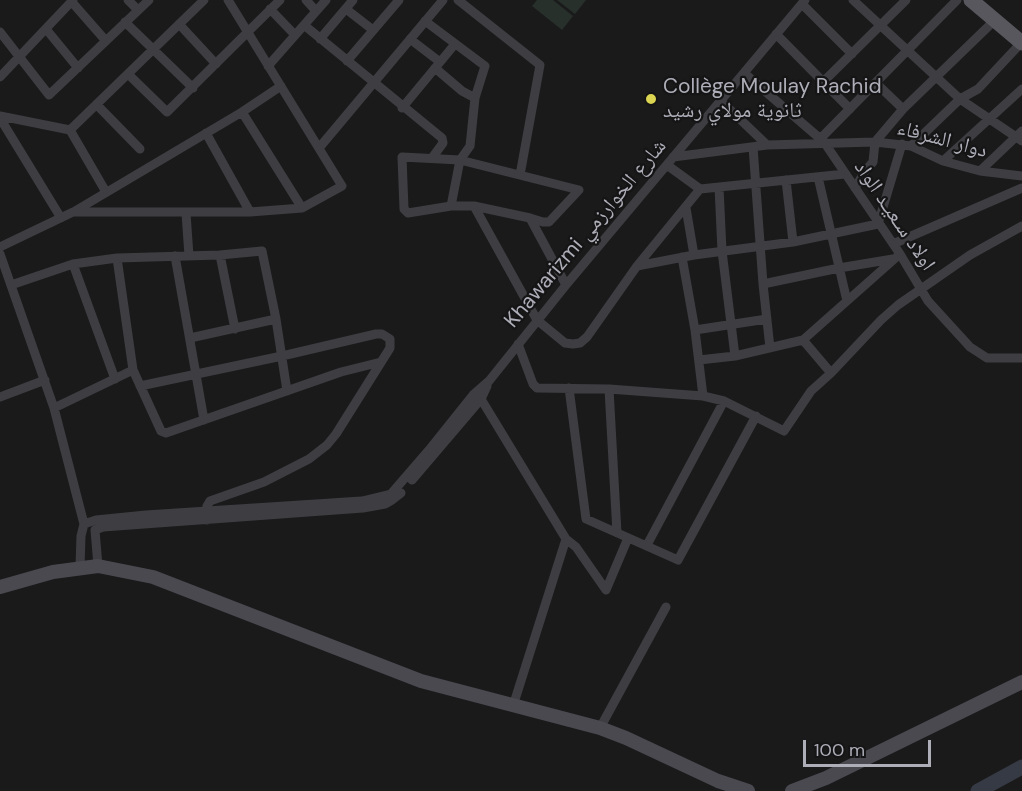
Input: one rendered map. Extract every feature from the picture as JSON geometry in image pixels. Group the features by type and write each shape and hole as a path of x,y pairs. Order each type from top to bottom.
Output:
{"main road":[{"path":"971,0 1022,43"},
{"path":"0,587 32,577 80,567 98,566 153,577 422,681 600,728 656,751 718,781 748,791"},
{"path":"792,791 826,778 1022,682"}],"street":[{"path":"128,0 138,10"},
{"path":"0,32 49,95 149,0"},
{"path":"70,130 204,0"},
{"path":"73,212 250,212 302,208 342,186 228,0"},
{"path":"128,74 166,112 280,0"},
{"path":"306,0 316,10"},
{"path":"268,66 326,0"},
{"path":"320,39 353,0"},
{"path":"347,61 399,0"},
{"path":"319,148 443,0"},
{"path":"458,0 540,65 519,175"},
{"path":"853,0 960,99 988,120 1020,137 980,171"},
{"path":"824,82 906,0"},
{"path":"822,140 957,0"},
{"path":"0,77 72,1 106,41"},
{"path":"803,2 852,54"},
{"name":"Khawarizmi شارع الخوارزمي","path":"84,524 96,520 286,510 386,496 432,452 537,320 803,2"},
{"path":"270,9 296,35"},
{"path":"346,9 374,30"},
{"path":"855,188 873,162 875,142 903,109 995,20"},
{"path":"425,21 485,66 475,98 470,146 460,160 451,206"},
{"path":"125,22 192,88"},
{"path":"179,24 216,64"},
{"path":"304,25 443,140 432,158"},
{"path":"46,29 78,68"},
{"path":"776,34 850,110"},
{"path":"410,39 462,91 475,98"},
{"path":"637,266 694,255 760,248 878,224 906,145 960,99 978,88 1022,43"},
{"path":"402,108 455,44"},
{"name":"اولاد سـعيـد الواد","path":"744,73 822,140 893,244 898,256 928,301 978,353 987,358 1022,358"},
{"path":"876,83 903,109"},
{"path":"0,247 73,212 242,112 281,86"},
{"path":"943,161 1022,89"},
{"path":"720,100 767,145"},
{"path":"97,105 140,148"},
{"path":"242,112 302,208"},
{"path":"0,117 70,130 106,192"},
{"path":"0,117 61,218"},
{"path":"206,133 250,212"},
{"name":"دوار الشرفاء","path":"670,161 767,145 822,140 875,142 906,145 943,161 980,171 1022,176"},
{"path":"753,147 770,348"},
{"path":"404,157 460,160 519,175 579,190 549,222 474,206 451,206 408,213 404,209 401,159 404,157"},
{"path":"670,161 700,189"},
{"path":"474,206 537,320 565,343 580,343 587,337 637,266 700,189 845,174"},
{"path":"818,177 847,301"},
{"path":"786,180 793,242"},
{"path":"719,187 722,251 735,356"},
{"path":"893,244 1022,188"},
{"path":"686,208 694,255"},
{"path":"186,213 189,256"},
{"path":"531,218 566,285"},
{"path":"518,344 535,386 540,389 609,389 703,396 724,401 784,430 810,391 831,373 881,320 970,255 1022,226"},
{"path":"11,285 73,264 117,258 220,255 262,251 276,319 287,391"},
{"path":"0,254 54,408 84,524 81,536 80,567"},
{"path":"220,255 235,329"},
{"path":"175,256 204,420"},
{"path":"763,285 898,256"},
{"path":"699,360 735,356 803,340 898,256"},
{"path":"682,257 695,330 703,396"},
{"path":"117,258 133,370 164,433 341,372 381,362"},
{"path":"73,264 116,379"},
{"path":"190,338 276,319"},
{"path":"695,330 767,319"},
{"path":"140,386 382,334 390,339 391,344 381,362 327,445 309,459 264,482 210,501 207,506 207,515"},
{"path":"803,340 831,373"},
{"path":"54,408 133,370"},
{"path":"0,397 45,380"},
{"path":"569,388 585,516 591,522 678,560 756,416"},
{"path":"609,389 616,533"},
{"path":"477,397 566,538 576,547 606,590 628,538"},
{"path":"647,545 724,401"},
{"name":"Khawarizmi شارع الخوارزمي","path":"95,530 146,519"},
{"path":"84,524 95,530 98,566"},
{"path":"513,706 566,538"},
{"path":"600,728 666,607"}],"shaded area":[{"path":"537,0 553,0 573,16 562,30 532,6"},
{"path":"557,0 586,0 575,14"}],"waterway":[{"path":"978,791 1022,767"}],"place":[{"name":"Collège Moulay Rachid ثانوية مولاي رشيد","path":"651,99"}]}
